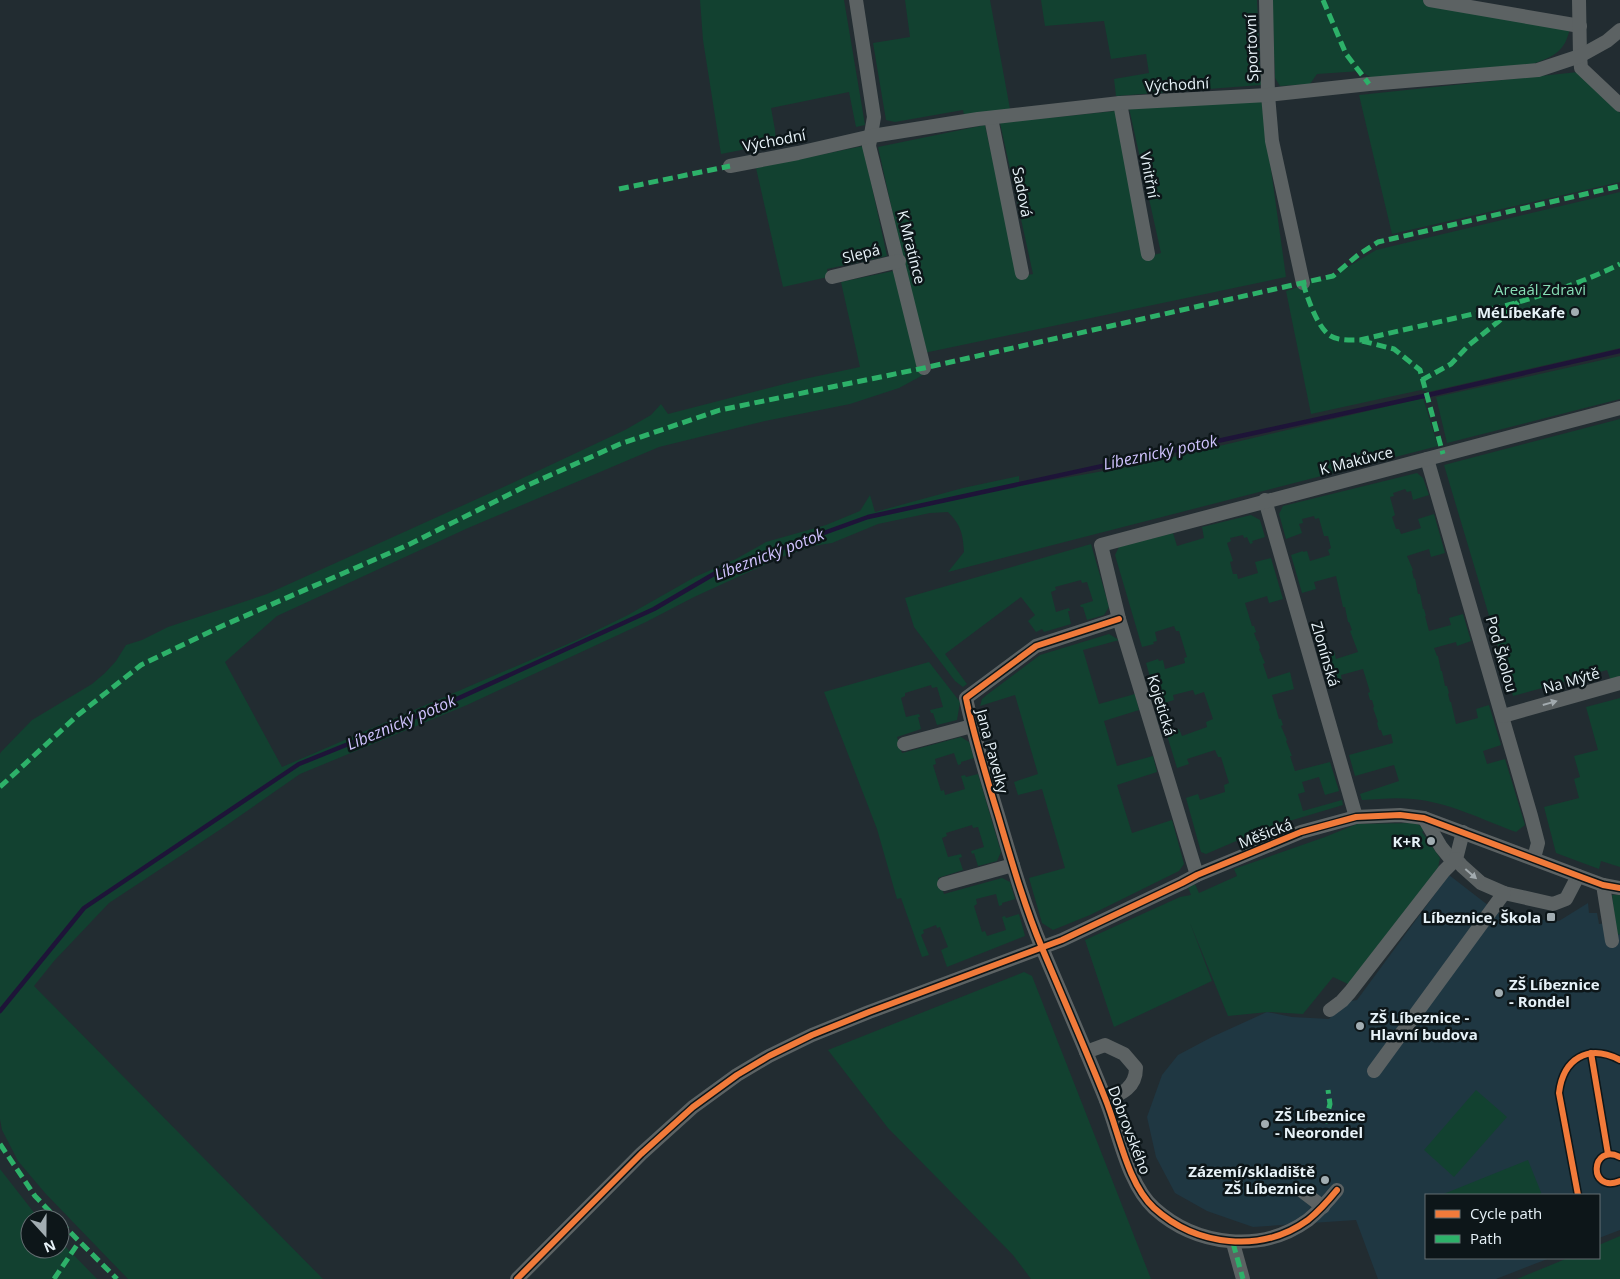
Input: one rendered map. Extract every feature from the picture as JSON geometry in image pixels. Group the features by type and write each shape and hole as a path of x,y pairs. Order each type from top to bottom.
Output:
{"street":[{"name":"K Mratínce","path":"856,0 874,117 869,146 924,368"},
{"name":"Sportovní","path":"1266,0 1268,95 1272,140 1303,283"},
{"path":"1430,0 1580,26"},
{"path":"1580,0 1581,68 1620,105"},
{"name":"Východní","path":"730,166 872,136 991,118 1120,103 1268,95 1369,84 1538,70 1580,56 1607,41 1620,30"},
{"name":"Vnitřní","path":"1120,103 1148,254"},
{"name":"Sadová","path":"991,118 1022,273"},
{"name":"Slepá","path":"832,278 898,261"},
{"name":"K Makůvce","path":"1101,544 1620,408"},
{"name":"Pod Školou","path":"1427,459 1503,716 1538,844 1534,858"},
{"name":"Zlonínská","path":"1265,500 1356,817"},
{"name":"Kojetická","path":"1101,544 1119,619 1196,874"},
{"name":"Jana Pavelky","path":"1042,948 1013,865 972,726 966,698 1036,646 1119,619"},
{"name":"Na Mýtě","path":"1503,716 1620,683"},
{"name":"Jana Pavelky","path":"904,744 972,726"},
{"name":"Měšická","path":"517,1279 641,1154 692,1107 737,1075 769,1056 812,1035 1042,948 1182,883 1196,874 1301,832 1356,817 1400,815 1424,818 1603,885 1620,888"},
{"path":"1424,818 1441,847 1450,858 1456,859 1481,883 1504,893 1553,904 1566,899 1578,876"},
{"path":"1330,1010 1350,992 1444,871 1456,859 1464,832"},
{"path":"944,884 1013,865"},
{"path":"1603,885 1612,940"},
{"path":"1374,1071 1504,893"},
{"name":"Dobrovského","path":"1042,948 1106,1100 1135,1181 1153,1207 1176,1225 1199,1235 1233,1243 1251,1242 1277,1236 1306,1221 1323,1207 1337,1190"},
{"path":"1086,1052 1105,1045 1124,1054 1136,1068 1136,1076 1129,1088 1106,1100"},
{"path":"1302,1191 1323,1207"},
{"path":"1233,1243 1243,1279"}],"shaded area":[{"path":"1449,875 1502,916 1559,921 1588,903 1589,913 1597,913 1599,924 1613,922 1615,935 1620,934 1620,1230 1600,1238 1600,1194 1425,1194 1425,1259 1547,1259 1496,1279 1378,1279 1356,1220 1253,1227 1207,1211 1175,1193 1156,1157 1147,1117 1162,1075 1178,1055 1267,1012 1292,1017 1329,1019 1344,1002 1357,1000"}],"green space":[{"path":"700,0 844,0 865,125 856,127 849,92 771,108 776,143 721,154 703,40"},
{"path":"905,0 990,0 1010,109 964,115 963,110 895,122 886,120 873,43 910,37"},
{"path":"1041,0 1257,0 1261,85 1116,96 1114,79 1149,73 1146,54 1111,59 1104,21 1045,26"},
{"path":"1272,0 1423,0 1424,3 1570,28 1565,43 1558,52 1533,64 1373,79 1361,71 1317,74 1310,84 1280,86 1275,78"},
{"path":"1578,72 1620,113 1620,182 1392,234 1359,95"},
{"path":"1261,98 1286,277 924,353 878,147 985,125 1018,277 1033,274 1000,123 1115,111 1146,257 1161,253 1129,108"},
{"path":"863,146 887,256 827,269 828,277 783,287 756,168"},
{"name":"Areaál Zdravi","path":"1620,192 1620,348 1428,392 1421,390 1311,414 1286,291 1333,276 1376,250"},
{"path":"898,270 923,375 899,388 850,404 765,421 659,447 468,528 277,616 225,662 282,767 577,640 628,615 695,577 736,559 766,542 826,525 860,511 870,495 875,512 963,488 1019,476 1019,486 1143,464 1423,398 1438,446 948,572 964,552 960,530 956,521 948,512 930,513 878,524 832,543 813,546 784,556 467,705 300,774 109,903 54,961 34,986 323,1279 128,1279 70,1219 70,1209 60,1209 45,1193 18,1161 2,1130 0,1119 1,752 32,720 92,684 105,673 116,661 126,645 142,640 168,627 267,594 625,430 651,415 661,404 668,414 804,379 860,367 841,282"},
{"path":"1620,356 1620,399 1447,443 1436,397"},
{"path":"1620,419 1620,678 1611,681 1607,670 1513,696 1444,465"},
{"path":"1417,473 1423,478 1429,495 1413,500 1411,491 1407,492 1405,489 1393,493 1394,496 1390,497 1395,515 1392,517 1396,529 1399,529 1401,534 1421,528 1418,519 1434,514 1445,553 1431,557 1429,549 1407,556 1413,570 1429,631 1451,625 1449,618 1463,614 1471,641 1457,646 1456,642 1434,648 1438,656 1445,686 1447,686 1456,724 1478,718 1476,709 1489,705 1501,745 1483,751 1487,764 1505,759 1525,825 1516,832 1465,812 1426,801 1400,798 1362,800 1360,794 1399,781 1394,765 1355,776 1349,755 1393,743 1391,734 1383,736 1381,730 1379,730 1363,669 1341,675 1342,681 1329,685 1328,672 1320,654 1334,651 1336,659 1358,652 1350,631 1352,630 1345,607 1343,607 1336,576 1314,582 1316,589 1302,593 1291,555 1307,551 1310,561 1330,555 1328,550 1331,548 1328,536 1324,536 1319,518 1315,519 1314,516 1302,519 1303,523 1299,524 1302,533 1286,539 1279,514 1283,506"},
{"path":"1251,515 1260,520 1265,537 1252,541 1253,543 1250,544 1247,537 1244,538 1243,535 1230,538 1231,541 1227,543 1233,561 1230,562 1233,574 1237,574 1238,579 1258,573 1255,562 1271,558 1283,599 1269,603 1267,596 1245,603 1252,626 1254,626 1256,632 1254,633 1265,663 1263,664 1268,679 1290,672 1294,689 1272,695 1279,719 1281,719 1283,725 1281,726 1292,756 1290,756 1295,771 1330,762 1339,791 1325,795 1319,777 1302,782 1305,792 1298,794 1303,811 1342,800 1343,805 1269,827 1206,854 1201,852 1186,798 1198,794 1200,800 1225,792 1224,785 1229,783 1221,757 1218,757 1215,750 1187,759 1189,764 1177,768 1166,732 1179,729 1182,736 1207,727 1206,722 1213,719 1204,692 1195,695 1193,690 1173,695 1174,700 1158,705 1146,663 1158,659 1159,661 1163,660 1165,669 1185,663 1184,658 1187,657 1179,631 1176,631 1174,626 1155,632 1157,641 1153,642 1154,644 1142,647 1115,555 1119,547 1173,533 1177,546 1204,538 1202,527"},
{"path":"1091,544 1109,607 1104,615 1087,620 1083,607 1080,605 1093,601 1087,582 1082,583 1081,580 1055,587 1056,590 1051,592 1056,612 1069,608 1071,624 1044,632 1042,629 1036,632 1028,621 1035,615 1021,597 945,654 967,684 963,687 955,681 914,627 905,598"},
{"path":"1109,634 1119,640 1083,650 1099,704 1135,694 1139,710 1104,721 1117,766 1153,756 1157,772 1117,785 1132,833 1172,820 1184,864 1179,871 1090,915 1053,930 1042,923 1029,878 1065,868 1042,789 1018,795 1014,782 1038,774 1015,695 980,706 982,699 1040,655"},
{"path":"929,662 960,702 957,720 937,725 930,710 943,707 937,687 932,688 931,685 905,693 905,696 901,698 906,717 919,714 921,729 897,737 902,753 961,737 969,742 974,758 961,762 958,765 954,753 935,759 936,764 933,765 941,791 944,790 945,795 965,789 961,776 965,775 966,777 978,774 1001,852 997,861 978,866 974,853 972,854 971,851 984,847 978,827 973,828 972,825 946,833 947,836 942,838 948,857 961,854 962,857 959,858 963,870 938,878 944,894 1002,878 1010,882 1015,899 1002,903 999,906 996,894 976,899 977,904 974,906 982,932 985,931 987,936 1006,930 1002,917 1005,916 1006,918 1019,914 1025,936 947,967 941,950 948,947 940,927 937,928 936,925 923,930 924,933 921,935 929,955 922,957 901,898 897,899 877,829 824,692"},
{"path":"1620,698 1620,867 1601,861 1599,869 1556,853 1544,807 1579,798 1574,779 1580,777 1574,756 1598,750 1586,707"},
{"path":"1416,823 1425,829 1422,832 1440,858 1438,868 1348,984 1333,977 1303,1014 1268,1012 1228,1016 1190,923 1212,981 1114,1027 1085,940 1180,897 1191,895 1188,887 1195,884 1199,893 1237,876 1234,869 1357,824"},
{"path":"1620,894 1620,934 1617,935 1612,895"},
{"path":"1024,972 1032,976 1151,1279 1031,1279 1013,1255 888,1128 828,1050"},
{"path":"1476,1090 1507,1117 1454,1177 1424,1150"},
{"path":"1528,1160 1542,1194 1443,1194"},
{"path":"0,1169 31,1209 20,1209 20,1259 70,1259 70,1251 97,1279 0,1279"},
{"path":"1620,1236 1620,1279 1517,1279 1566,1259 1600,1259 1600,1245"}],"waterway":[{"name":"Líbeznický potok","path":"0,1011 84,908 299,764 437,708 654,609 719,571 868,517 1424,396 1620,351"}],"marked path":[{"path":"1323,0 1346,54 1369,84"},
{"path":"619,189 730,166"},
{"path":"0,787 78,715 141,665 222,626 408,545 526,486 620,444 720,410 924,368 1333,276 1358,255 1378,242 1620,186"},
{"path":"1303,283 1313,311 1325,331 1336,338 1360,340 1525,300 1558,290 1620,264"},
{"path":"1422,380 1451,364 1469,345 1499,321 1518,302"},
{"path":"1362,341 1394,349 1420,370 1443,454"},
{"path":"1325,1123 1330,1104 1328,1090"},
{"path":"0,1144 35,1196 47,1209"},
{"path":"70,1232 117,1279"},
{"path":"54,1279 79,1242"},
{"path":"1233,1243 1243,1279"}],"cycle path":[{"path":"1119,619 1036,646 966,698 985,771 1035,932 1105,1098 1130,1171 1137,1185 1154,1208 1171,1221 1189,1231 1229,1241 1250,1241 1270,1238 1290,1231 1312,1217 1337,1190"},
{"path":"517,1279 641,1154 693,1107 737,1075 769,1056 812,1035 869,1012 1062,940 1197,875 1301,832 1356,817 1400,815 1424,818 1603,885 1620,888"},
{"path":"1591,1053 1608,1154"},
{"path":"1578,1194 1559,1093 1561,1081 1566,1071 1579,1057 1598,1053 1620,1060"},
{"path":"1620,1157 1610,1154 1603,1156 1597,1168 1598,1175 1602,1181 1609,1183 1620,1181"}],"place":[{"name":"MéLíbeKafe","path":"1575,312"},
{"name":"K+R","path":"1431,841"},
{"name":"Líbeznice, Škola","path":"1551,917"},
{"name":"ZŠ Líbeznice - Rondel","path":"1499,993"},
{"name":"ZŠ Líbeznice - Hlavní budova","path":"1360,1026"},
{"name":"ZŠ Líbeznice - Neorondel","path":"1265,1124"},
{"name":"Zázemí/skladiště ZŠ Líbeznice","path":"1325,1180"}]}
